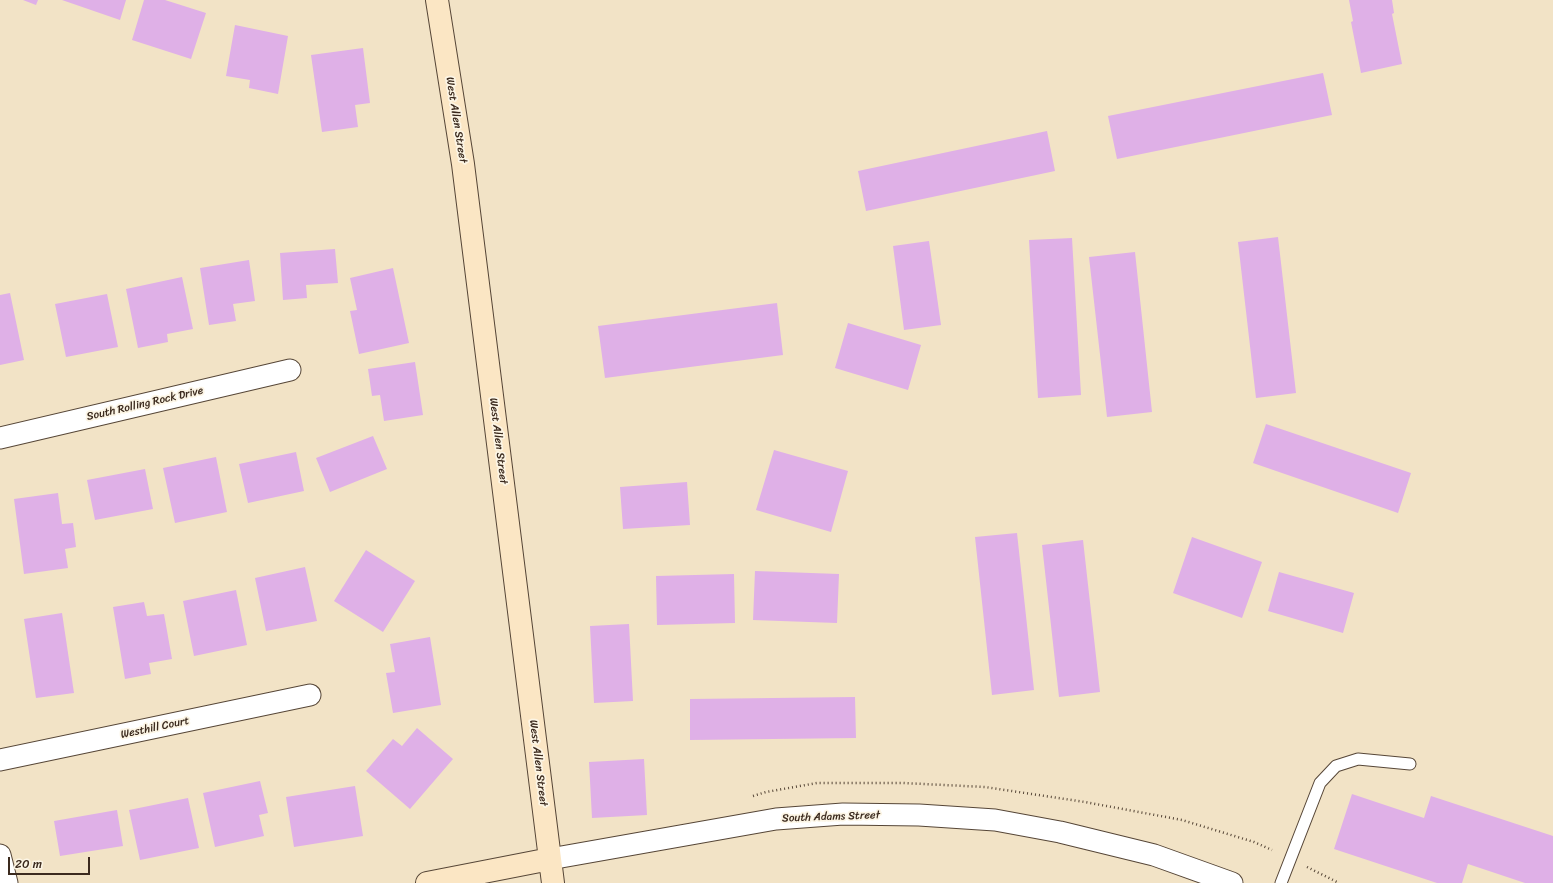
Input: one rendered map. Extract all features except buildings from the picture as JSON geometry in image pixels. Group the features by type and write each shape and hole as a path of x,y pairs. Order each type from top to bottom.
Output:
{"street":[{"name":"West Allen Street","path":"437,0 463,164 554,883"},
{"name":"South Rolling Rock Drive","path":"0,438 290,370"},
{"name":"Westhill Court","path":"0,760 310,695"},
{"name":"South Adams Street","path":"427,883 550,859 776,819 842,814 919,815 995,820 1060,832 1154,854 1232,883"},
{"path":"0,855 7,883"}],"lane":[{"path":"1280,883 1320,783 1336,766 1358,759 1410,764"}]}
